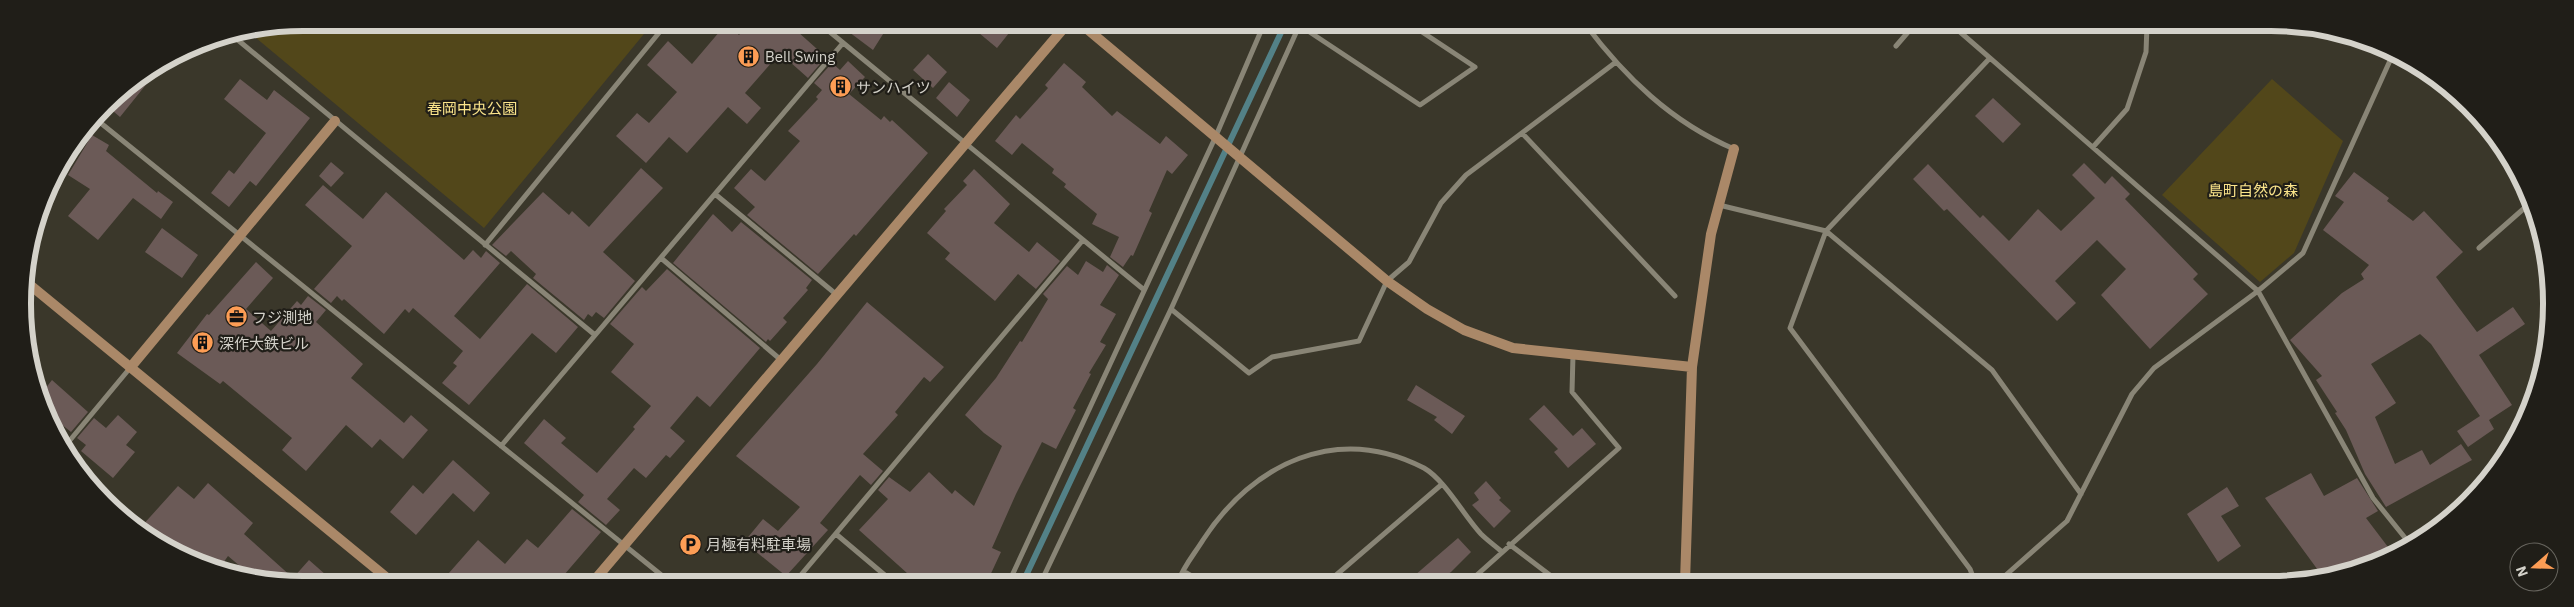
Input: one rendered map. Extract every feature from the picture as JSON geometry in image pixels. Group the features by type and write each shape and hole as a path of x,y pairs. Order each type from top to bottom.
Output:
{"street":[{"path":"485,245 661,31"},
{"path":"829,31 1143,289"},
{"path":"598,576 1061,31"},
{"path":"1088,31 1387,281 1427,310 1464,330 1513,348 1692,367"},
{"path":"1012,576 1143,289 1215,138 1261,31"},
{"path":"1044,576 1171,309 1296,31"},
{"path":"1308,31 1420,105 1476,66 1421,31"},
{"path":"1591,31 1629,78 1673,116 1734,149 1719,205 1700,296 1692,367 1685,576"},
{"path":"1896,46 1909,31"},
{"path":"1960,31 2258,291 2373,498 2406,539"},
{"path":"2093,146 2127,108 2146,52 2146,31"},
{"path":"237,40 595,335"},
{"path":"501,446 843,43"},
{"path":"1973,576 1970,569 1790,328 1826,231 1990,58"},
{"path":"2005,576 2067,521 2132,394 2154,368 2258,291 2302,253 2391,59"},
{"path":"1171,309 1249,373 1272,357 1359,341 1387,281 1409,262 1441,203 1466,175 1616,62"},
{"path":"69,442 335,121"},
{"path":"100,123 663,576"},
{"path":"1522,133 1675,296"},
{"path":"715,194 837,295"},
{"path":"1719,205 1826,231 1992,370 2081,494"},
{"path":"2479,248 2525,208"},
{"path":"800,576 1083,240"},
{"path":"661,258 782,360"},
{"path":"32,287 385,576"},
{"path":"1475,576 1501,551 1619,448 1572,392 1573,355"},
{"path":"1181,576 1214,524 1243,492 1286,462 1327,449 1357,448 1395,456 1426,469 1456,500 1480,534 1501,551"},
{"path":"1335,576 1442,486"},
{"path":"836,534 886,576"},
{"path":"1509,544 1551,576"},
{"path":"1183,571 1192,576"}],"green space":[{"name":"春岡中央公園","path":"304,31 646,31 484,228 253,36"},
{"name":"島町自然の森","path":"2272,79 2343,141 2294,253 2260,282 2162,195"}],"building":[{"path":"720,31 734,31 739,35 743,31 797,31 826,57 808,78 780,53 745,93 761,108 747,124 728,107 687,153 669,137 646,163 616,136 637,113 649,123 677,92 647,65 668,41 692,64"},
{"path":"848,31 885,31 873,50"},
{"path":"977,31 1011,31 997,48"},
{"path":"928,54 947,72 933,88 913,70"},
{"path":"848,61 865,77 849,94 881,120 884,116 890,122 892,120 928,153 856,236 854,234 818,274 747,215 755,207 734,188 751,169 765,181 800,141 788,131 818,99 816,97 822,90 814,83 832,63 840,70"},
{"path":"1064,63 1086,82 1082,87 1112,116 1117,111 1160,144 1166,136 1188,155 1172,174 1167,170 1149,211 1152,213 1133,256 1131,255 1123,267 1110,257 1119,237 1092,224 1097,214 1064,187 1066,184 1052,173 1054,169 1022,143 1012,155 995,141 1016,115 1020,119 1048,88 1045,85"},
{"path":"152,77 120,117 112,110"},
{"path":"240,79 267,100 274,90 310,118 256,186 250,181 229,207 211,193 229,170 234,174 266,133 224,99"},
{"path":"949,82 970,100 957,117 936,98"},
{"path":"1993,98 2021,124 2003,143 1975,116"},
{"path":"92,135 109,145 106,151 157,193 158,191 173,202 161,219 133,198 98,240 68,216 90,189 68,175"},
{"path":"331,162 344,173 331,187 319,176"},
{"path":"2084,163 2105,184 2112,176 2130,194 2125,199 2198,274 2193,279 2208,294 2150,349 2101,295 2126,269 2097,240 2055,281 2076,303 2057,321 1947,209 1944,211 1913,179 1928,164 1980,218 1983,215 2009,241 2038,209 2061,231 2095,198 2072,175"},
{"path":"641,168 663,188 603,252 635,281 604,318 596,312 592,317 588,314 584,320 533,278 536,274 511,251 506,256 492,245 543,192 569,215 572,211 589,227"},
{"path":"974,169 1010,204 994,223 1029,252 1037,242 1060,261 1036,289 1018,274 995,301 945,259 950,253 927,233 946,211 944,209 967,185 963,181"},
{"path":"2354,172 2389,198 2387,201 2413,221 2424,211 2463,252 2436,277 2477,332 2513,307 2525,324 2479,355 2512,405 2489,420 2494,429 2468,447 2457,431 2480,416 2431,344 2420,334 2371,364 2396,403 2375,417 2395,464 2422,450 2430,465 2461,444 2472,460 2386,507 2365,474 2346,430 2335,413 2337,412 2316,380 2322,376 2290,340 2342,293 2364,279 2361,274 2369,265 2323,230 2344,202 2335,196"},
{"path":"323,185 363,219 386,192 464,260 473,250 481,258 486,251 500,263 454,316 480,339 527,284 578,327 556,353 532,333 469,405 442,383 457,366 453,363 463,351 413,308 409,313 405,309 384,334 344,299 342,301 337,296 331,303 314,289 352,246 305,205"},
{"path":"713,214 732,232 741,222 812,280 806,288 808,290 783,318 787,322 770,341 768,339 766,342 673,263"},
{"path":"162,228 198,255 182,278 145,252"},
{"path":"1086,261 1103,272 1107,265 1119,275 1100,305 1116,314 1100,342 1106,345 1089,373 1091,374 1073,408 1076,410 1056,449 1042,442 1016,494 992,548 1001,552 990,576 910,576 859,530 888,499 878,490 889,477 910,492 929,472 952,494 955,490 974,506 1002,446 984,433 965,415 996,378 1020,341 1022,342 1048,299 1043,294 1067,266 1078,275"},
{"path":"256,262 273,278 246,309 271,331 297,301 301,305 308,296 326,310 316,322 363,364 351,378 404,423 411,415 428,430 403,459 380,439 372,448 346,425 306,471 282,450 292,438 223,381 220,384 177,353 207,314 209,315"},
{"path":"667,269 760,348 710,407 697,396 670,428 685,441 670,458 666,455 646,478 634,468 607,499 620,510 606,525 578,502 584,495 524,443 544,419 566,438 561,443 597,473 635,429 633,427 651,406 611,372 634,344 610,324 642,287 646,291"},
{"path":"867,302 944,367 930,382 924,377 895,412 898,415 863,454 883,471 871,485 860,475 820,523 828,530 786,576 744,542 763,519 778,531 800,507 736,456 817,364"},
{"path":"52,380 88,412 71,432 58,422 45,389"},
{"path":"1416,385 1465,416 1452,434 1434,420 1437,417 1407,400"},
{"path":"1544,405 1573,436 1582,428 1596,444 1568,468 1554,452 1558,449 1529,419"},
{"path":"118,415 137,432 126,445 135,452 113,478 81,451 86,445 77,438 94,418 106,428"},
{"path":"453,460 490,493 474,512 453,493 416,535 390,512 413,485 423,494"},
{"path":"2311,473 2324,496 2357,478 2378,511 2366,518 2388,547 2385,550 2375,555 2319,572 2265,498"},
{"path":"1486,481 1501,498 1499,500 1511,511 1494,528 1472,505 1479,500 1474,493"},
{"path":"208,483 253,523 244,534 290,575 244,569 228,556 223,563 199,555 167,539 144,524 178,486 194,499"},
{"path":"2227,487 2239,506 2221,516 2241,546 2218,562 2187,514"},
{"path":"572,509 601,532 563,576 446,576 478,540 505,564 527,539 538,548"},
{"path":"1458,538 1471,552 1445,576 1414,576"},
{"path":"309,560 327,576 295,576"}],"waterway":[{"path":"1026,576 1282,31"}],"place":[{"name":"Bell Swing","path":"749,56"},
{"name":"サンハイツ","path":"840,87"},
{"name":"フジ測地","path":"236,317"},
{"name":"深作大鉄ビル","path":"203,343"},
{"name":"月極有料駐車場","path":"690,544"}]}
